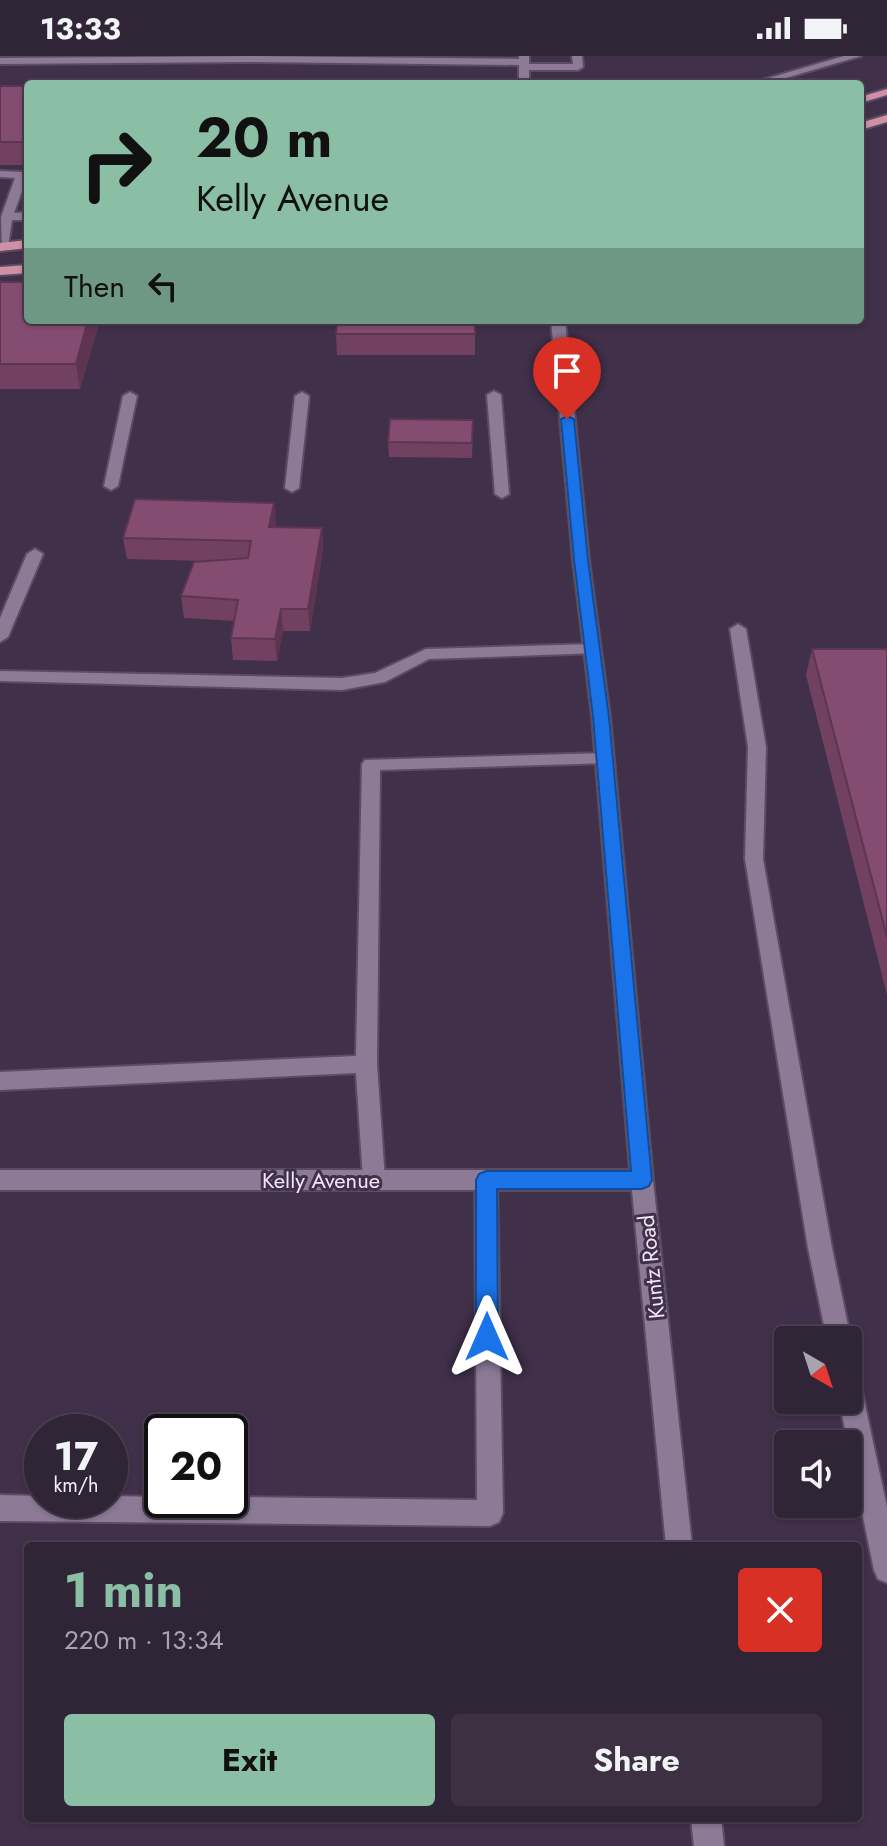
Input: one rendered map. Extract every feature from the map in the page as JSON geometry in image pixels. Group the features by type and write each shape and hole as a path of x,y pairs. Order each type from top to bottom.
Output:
{"main road":[{"path":"864,99 887,92"},
{"path":"864,126 887,118"},
{"path":"1,247 24,244"},
{"path":"0,271 24,269"}],"street":[{"path":"0,61 246,57 524,62 578,67 577,56"},
{"path":"768,80 856,56"},
{"path":"0,174 22,175 7,217 1,247"},
{"path":"7,217 24,216"},
{"name":"Kuntz Road","path":"558,324 605,759 642,1180 679,1542"},
{"path":"494,395 502,494"},
{"path":"111,486 130,396"},
{"path":"292,488 302,396"},
{"path":"0,637 35,554"},
{"path":"738,629 757,747 754,859 817,1233 836,1326"},
{"path":"0,676 342,684 379,678 426,654 593,649"},
{"path":"374,1180 366,1064 371,764 605,759"},
{"path":"0,1081 366,1064"},
{"name":"Kelly Avenue","path":"0,1180 642,1180"},
{"path":"0,1508 490,1513 486,1180"},
{"path":"855,1414 887,1570"},
{"path":"706,1822 709,1846"}],"building":[{"path":"0,86 24,86 24,142 0,142"},
{"path":"0,282 24,282 24,324 87,324 76,364 0,364"},
{"path":"337,324 475,324 475,334 336,334"},
{"path":"390,419 473,420 472,443 388,442"},
{"path":"135,499 274,503 269,527 322,528 308,609 281,609 275,639 231,638 238,600 181,596 194,562 248,558 251,541 123,538"},
{"path":"812,649 887,649 887,937"}],"route":[{"path":"487,1337 486,1180 642,1180 601,717 567,419"}]}
